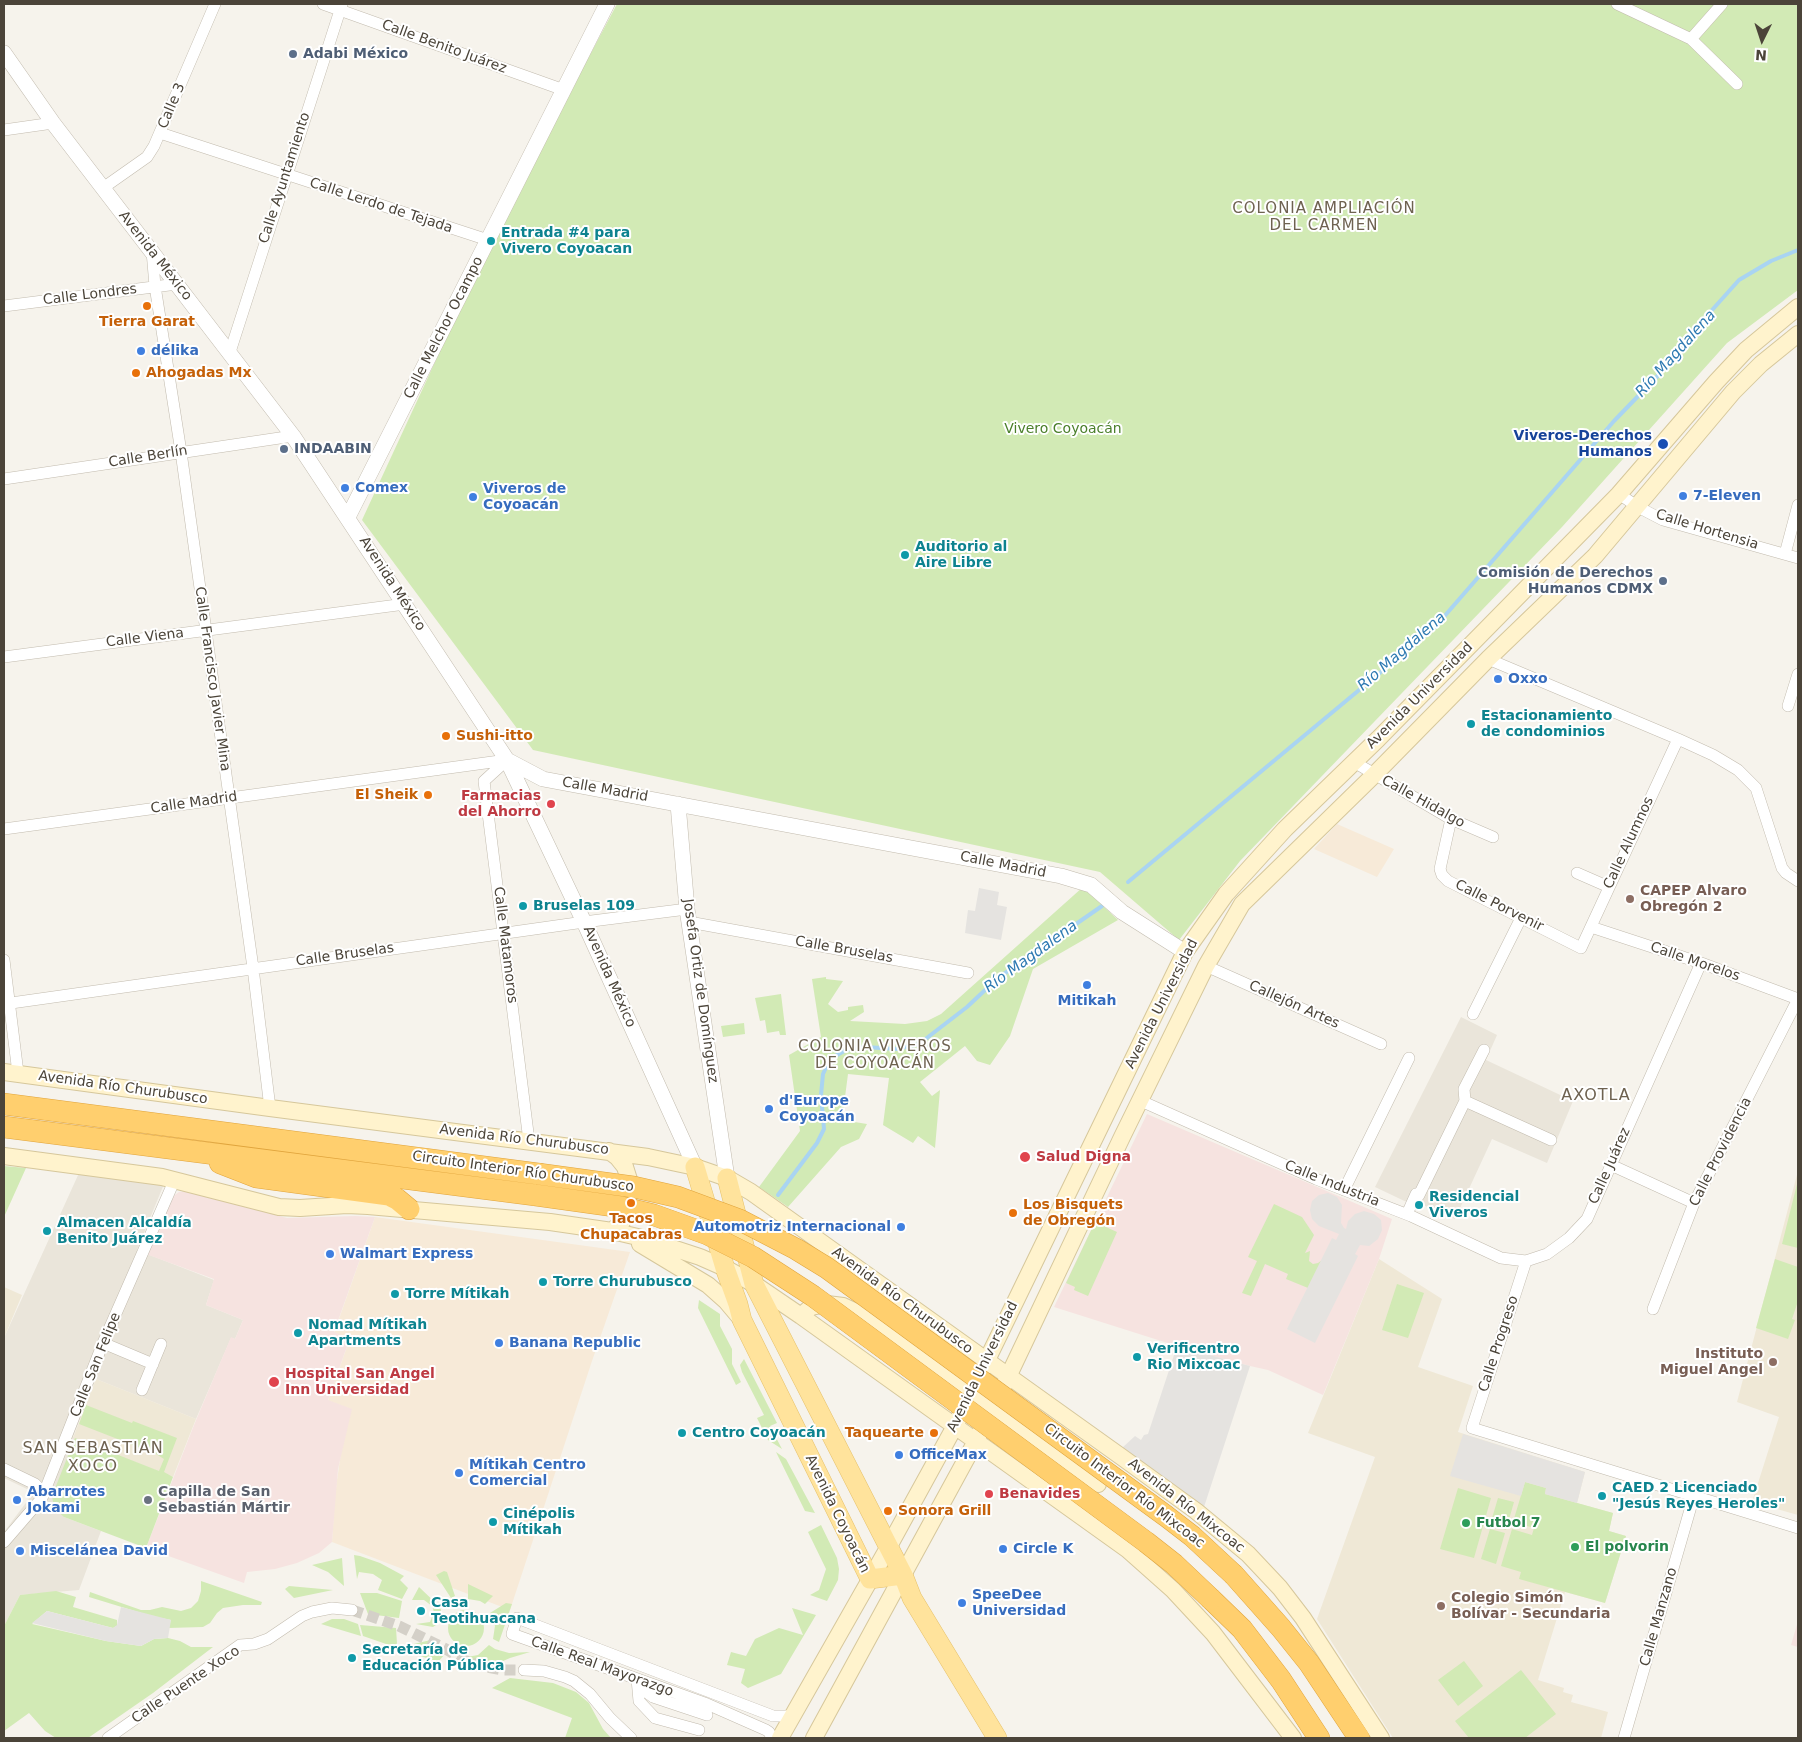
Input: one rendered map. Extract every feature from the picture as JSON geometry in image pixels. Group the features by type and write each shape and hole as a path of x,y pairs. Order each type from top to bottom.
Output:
{"highway":[{"name":"Circuito Interior Río Churubusco","path":"5,1104 634,1187 678,1197 715,1209 766,1232 826,1268 981,1401"},
{"name":"Circuito Interior Río Churubusco","path":"4,1127 536,1195 621,1207 654,1215 731,1244 981,1401"},
{"path":"197,1153 256,1177 389,1195 409,1209"},
{"path":"981,1401 1174,1564 1242,1629 1281,1680 1319,1738"},
{"name":"Circuito Interior Río Mixcoac","path":"981,1401 1166,1516 1192,1536 1234,1575 1267,1611 1303,1656 1359,1738"}],"main road":[{"name":"Avenida Universidad","path":"814,1738 976,1441 987,1362 1185,952 1226,894 1285,829 1378,739 1619,494 1746,350 1798,307"},
{"name":"Avenida Universidad","path":"780,1738 955,1426 1008,1377 1206,966 1242,904 1374,775 1488,659 1595,556 1733,392 1761,364 1798,334"},
{"path":"1378,739 1396,753"},
{"name":"Avenida Río Churubusco","path":"11,1072 270,1108 609,1151 656,1158 695,1167 727,1178 751,1192 987,1362"},
{"path":"609,1151 623,1164 629,1176 630,1186 624,1217 617,1232"},
{"path":"4,1156 175,1179 279,1207 300,1208 354,1205 409,1209 550,1222 617,1232 700,1257 725,1268 754,1284 801,1316 1128,1550 1173,1590 1213,1633 1288,1736"},
{"name":"Avenida Coyoacán","path":"695,1167 742,1320 870,1579 903,1575"},
{"path":"727,1178 754,1284 903,1575 912,1598 997,1738"},
{"path":"617,1232 708,1286 726,1301 742,1320"},
{"path":"801,1316 810,1307 821,1305 838,1305 854,1310 1098,1484"},
{"name":"Avenida Río Mixcoac","path":"987,1362 1139,1469 1196,1511 1240,1548 1280,1588 1303,1618 1381,1738"},
{"path":"1092,1523 1090,1505 1098,1484 1113,1472 1124,1469 1139,1469"}],"street":[{"name":"Calle 3","path":"103,188 147,157 160,133 215,4"},
{"name":"Calle Benito Juárez","path":"323,4 341,7 564,90"},
{"name":"Calle Melchor Ocampo","path":"348,517 606,4"},
{"path":"1617,4 1691,39 1737,84"},
{"path":"1691,39 1722,4"},
{"name":"Calle Ayuntamiento","path":"230,352 341,7"},
{"name":"Avenida México","path":"4,53 53,123 293,436 507,760 584,922 695,1167"},
{"path":"4,130 53,123"},
{"name":"Calle Lerdo de Tejada","path":"160,133 488,240"},
{"name":"Calle Francisco Javier Mina","path":"152,250 155,286 253,968 270,1108"},
{"name":"Calle Londres","path":"4,306 177,284"},
{"name":"Calle Berlín","path":"4,479 293,436"},
{"name":"Calle Hortensia","path":"1619,494 1663,520 1798,558"},
{"path":"1785,554 1798,506"},
{"name":"Calle Viena","path":"4,657 405,604"},
{"path":"1488,659 1678,739 1714,755 1738,770 1756,788 1782,868 1786,873 1798,880"},
{"path":"1788,706 1798,674"},
{"name":"Calle Alumnos","path":"1581,948 1678,739"},
{"name":"Calle Madrid","path":"4,829 507,760 543,779 1061,876 1091,885 1122,912 1185,952"},
{"name":"Calle Matamoros","path":"507,760 484,781 529,1141"},
{"name":"Calle Hidalgo","path":"1354,762 1450,819 1493,837"},
{"name":"Josefa Ortiz de Domínguez","path":"678,804 688,916 727,1178"},
{"name":"Calle Porvenir","path":"1450,819 1440,869 1442,875 1448,881 1581,948"},
{"path":"1577,873 1609,887"},
{"name":"Calle Bruselas","path":"7,1003 584,922 688,916 720,928 968,973"},
{"path":"1473,1014 1521,918"},
{"name":"Calle Morelos","path":"1591,927 1701,963 1798,999"},
{"path":"4,960 11,1072"},
{"name":"Calle Juárez","path":"1526,1260 1547,1254 1562,1244 1587,1218 1701,963"},
{"name":"Callejón Artes","path":"1206,966 1381,1044"},
{"name":"Calle Providencia","path":"1653,1309 1694,1203 1795,1014 1798,999"},
{"path":"1411,1216 1407,1214 1416,1194 1419,1195 1465,1101 1464,1090 1484,1050"},
{"path":"1344,1190 1409,1058"},
{"name":"Calle Industria","path":"1141,1101 1344,1190 1411,1216 1501,1258 1526,1260"},
{"path":"1465,1101 1551,1140"},
{"path":"1611,1164 1694,1203"},
{"name":"Calle San Felipe","path":"4,1542 42,1498 104,1344 175,1179"},
{"name":"Calle Progreso","path":"1526,1260 1472,1428 1694,1496"},
{"path":"104,1344 153,1364"},
{"path":"142,1390 161,1344"},
{"path":"4,1469 35,1484 40,1489 42,1498"},
{"path":"1694,1496 1798,1528"},
{"name":"Calle Manzano","path":"1624,1738 1694,1496"},
{"name":"Calle Puente Xoco","path":"108,1738 240,1645 254,1644 268,1639 312,1612 332,1608 352,1610"},
{"name":"Calle Real Mayorazgo","path":"772,1738 770,1732 766,1730 708,1704 517,1618 512,1634 638,1683 708,1704 776,1717 793,1716"},
{"name":"Calle Real Mayorazgo","path":"524,1670 544,1671 565,1677 574,1682 590,1694 610,1718 631,1738"},
{"path":"638,1683 639,1701 655,1718 700,1730"}],"shaded area":[{"path":"1337,824 1394,849 1377,877 1314,849"},
{"path":"979,888 999,892 997,905 1007,907 1001,940 965,933 968,910 975,911"},
{"name":"Residencial Viveros","path":"1461,1017 1497,1035 1486,1060 1573,1101 1547,1163 1492,1139 1455,1219 1423,1205 1421,1209 1414,1208 1415,1206 1375,1187"},
{"path":"1147,1114 1392,1219 1379,1259 1323,1395 1268,1370 1177,1346 1054,1307"},
{"name":"Instituto Miguel Angel","path":"1798,1171 1798,1515 1752,1502 1779,1417 1737,1402"},
{"path":"79,1173 164,1184 137,1250 214,1280 206,1305 243,1320 235,1339 231,1338 196,1419 96,1379 73,1437 75,1438 64,1517 101,1531 79,1590 20,1595 4,1626 4,1532 31,1496 29,1490 4,1478 4,1338"},
{"name":"Hospital San Angel Inn Universidad","path":"186,1191 287,1218 375,1217 334,1332 350,1338 328,1400 352,1409 338,1469 332,1542 319,1553 297,1563 275,1569 247,1572 244,1583 146,1548 231,1337 235,1339 243,1320 206,1305 214,1279 146,1254 172,1197 179,1192"},
{"path":"1328,1193 1337,1197 1342,1205 1341,1223 1344,1228 1346,1229 1348,1221 1355,1214 1364,1211 1374,1214 1381,1220 1382,1230 1378,1239 1369,1246 1360,1245 1355,1254 1358,1256 1315,1343 1287,1329 1332,1238 1336,1240 1339,1234 1319,1226 1312,1219 1310,1210 1312,1201 1319,1195"},
{"path":"375,1217 630,1252 510,1610 332,1542 335,1494 342,1446 328,1401 350,1338 334,1333"},
{"path":"1379,1259 1442,1299 1418,1367 1473,1386 1458,1432 1585,1472 1577,1503 1613,1513 1609,1531 1626,1536 1605,1603 1565,1592 1538,1680 1564,1688 1563,1692 1573,1695 1571,1702 1608,1712 1601,1738 1393,1738 1317,1619 1375,1457 1308,1433"},
{"path":"4,1287 22,1295 4,1338"},
{"path":"1177,1346 1250,1366 1204,1507 1122,1448 1135,1436 1141,1440 1144,1435 1148,1434"},
{"path":"96,1379 196,1419 173,1477 73,1438"},
{"path":"1463,1434 1585,1472 1577,1503 1545,1494 1546,1488 1525,1482 1521,1496 1450,1476"},
{"path":"121,1607 171,1620 168,1638 154,1639 141,1646 106,1641 32,1623 47,1611 113,1628 117,1625"},
{"path":"1798,1621 1798,1647 1791,1645"}],"green space":[{"name":"Vivero Coyoacán","path":"617,4 1798,4 1798,290 1727,343 1562,527 1240,861 1179,940 1100,872 533,750 362,520 491,241"},
{"path":"1083,887 1118,920 1033,969 1010,1036 990,1065 977,1061 965,1046 920,1082 932,1096 940,1090 935,1148 918,1136 913,1143 883,1125 889,1078 848,1074 842,1120 867,1124 859,1139 841,1147 788,1207 759,1187 800,1131 789,1055 821,1037 812,979 826,977 826,979 843,981 828,1004 838,1012 848,1010 848,1007 863,1005 864,1012 850,1021 905,1024 927,1021 941,1014"},
{"path":"781,994 786,1035 780,1035 779,1031 767,1033 765,1020 760,1021 755,998"},
{"path":"744,1023 745,1034 723,1037 721,1026"},
{"path":"4,1166 26,1168 4,1217"},
{"path":"1798,1180 1798,1248 1782,1244"},
{"path":"1274,1204 1302,1217 1314,1235 1305,1253 1310,1251 1309,1261 1313,1264 1322,1260 1308,1288 1286,1279 1288,1274 1265,1264 1251,1296 1242,1293 1257,1261 1248,1257"},
{"path":"1095,1222 1117,1232 1088,1296 1074,1290 1075,1287 1066,1283"},
{"path":"1775,1259 1798,1267 1798,1301 1792,1319 1795,1320 1788,1339 1756,1328"},
{"path":"1397,1284 1424,1293 1408,1338 1382,1330"},
{"path":"699,1300 720,1314 720,1326 732,1349 732,1364 741,1382 736,1385 698,1308"},
{"path":"744,1359 777,1423 770,1426 782,1449 768,1440 757,1418 764,1415 742,1372 740,1365"},
{"path":"86,1405 177,1438 164,1472 173,1477 146,1548 64,1517 54,1508 52,1496 75,1438 159,1471 164,1459 156,1454 79,1424"},
{"path":"776,1452 786,1459 815,1513 805,1511"},
{"name":"El polvorin","path":"1525,1482 1546,1488 1545,1494 1613,1513 1609,1531 1626,1536 1605,1603 1519,1579 1521,1572 1501,1566 1512,1529 1532,1535 1534,1528 1513,1522"},
{"name":"Futbol 7","path":"1458,1488 1491,1498 1474,1558 1440,1549"},
{"path":"1498,1498 1514,1502 1506,1530 1490,1525"},
{"path":"821,1525 837,1558 839,1569 838,1580 827,1601 810,1595 819,1590 826,1569 808,1532"},
{"path":"1490,1529 1505,1533 1496,1564 1481,1559"},
{"path":"354,1555 380,1563 404,1576 400,1580 408,1588 402,1599 378,1590 382,1580 373,1574 359,1572 357,1579"},
{"path":"342,1558 344,1586 328,1572 312,1565"},
{"path":"444,1571 447,1572 455,1596 451,1598 436,1575"},
{"path":"201,1581 262,1602 261,1605 223,1608 210,1623 203,1627 168,1628 171,1620 151,1616 89,1597 90,1592 141,1610 162,1607 181,1611 191,1608 198,1601"},
{"path":"468,1584 493,1596 485,1604 468,1599"},
{"path":"289,1586 333,1590 294,1598 285,1589"},
{"path":"419,1587 440,1607 441,1610 436,1625 433,1627 416,1624 430,1622 434,1612 432,1606 424,1600 412,1600"},
{"path":"56,1591 76,1597 73,1607 117,1620 117,1626 113,1628 47,1611 32,1624 106,1641 141,1646 154,1639 168,1638 180,1641 191,1647 213,1647 153,1693 88,1738 56,1738 45,1731 29,1713 4,1731 4,1626 20,1595"},
{"path":"360,1593 377,1593 402,1601 399,1618 368,1614"},
{"path":"506,1603 512,1604 499,1642 493,1639 495,1626 490,1613"},
{"path":"792,1608 816,1615 781,1674 748,1688 741,1683 745,1669 727,1665 731,1652 746,1656 755,1639 779,1628 803,1635"},
{"path":"466,1610 473,1611 479,1615 483,1621 483,1635 479,1641 473,1645 466,1646 459,1645 453,1641 449,1635 448,1628 449,1621 453,1615 459,1611"},
{"path":"332,1619 344,1619 358,1624 361,1636 321,1624"},
{"path":"360,1625 396,1628 397,1644 401,1647 435,1639 437,1645 445,1654 438,1662 363,1636"},
{"path":"489,1645 509,1653 530,1652 485,1669 466,1667 467,1657 478,1655"},
{"path":"1464,1661 1483,1686 1458,1706 1438,1680"},
{"path":"1521,1670 1556,1714 1525,1738 1469,1738 1455,1721"},
{"path":"510,1678 553,1683 576,1692 589,1703 603,1729 611,1738 565,1738 572,1718 492,1688"}],"waterway":[{"name":"Río Magdalena","path":"1128,882 1435,627 1614,421 1673,360 1704,319 1739,280 1771,261 1798,250"},
{"name":"Río Magdalena","path":"778,1195 817,1143 824,1129 821,1095 823,1074 830,1059 846,1050 865,1047 897,1049 919,1044 967,1007 998,978 1102,906"}],"tunnel":[{"path":"352,1610 399,1626 468,1662 502,1670 524,1670"}],"place":[{"name":"Adabi México","path":"293,54"},
{"name":"Entrada #4 para Vivero Coyoacan","path":"491,241"},
{"name":"Tierra Garat","path":"147,306"},
{"name":"délika","path":"141,351"},
{"name":"Ahogadas Mx","path":"136,373"},
{"name":"Viveros-Derechos Humanos","path":"1663,444"},
{"name":"INDAABIN","path":"284,449"},
{"name":"Comex","path":"345,488"},
{"name":"7-Eleven","path":"1683,496"},
{"name":"Viveros de Coyoacán","path":"473,497"},
{"name":"Auditorio al Aire Libre","path":"905,555"},
{"name":"Comisión de Derechos Humanos CDMX","path":"1663,581"},
{"name":"Oxxo","path":"1498,679"},
{"name":"Estacionamiento de condominios","path":"1471,724"},
{"name":"Sushi-itto","path":"446,736"},
{"name":"El Sheik","path":"428,795"},
{"name":"Farmacias del Ahorro","path":"551,804"},
{"name":"CAPEP Alvaro Obregón 2","path":"1630,899"},
{"name":"Bruselas 109","path":"523,906"},
{"name":"Mitikah","path":"1087,985"},
{"name":"d'Europe Coyoacán","path":"769,1109"},
{"name":"Salud Digna","path":"1025,1157"},
{"name":"Tacos Chupacabras","path":"631,1203"},
{"name":"Residencial Viveros","path":"1419,1205"},
{"name":"Los Bisquets de Obregón","path":"1013,1213"},
{"name":"Automotriz Internacional","path":"901,1227"},
{"name":"Almacen Alcaldía Benito Juárez","path":"47,1231"},
{"name":"Walmart Express","path":"330,1254"},
{"name":"Torre Churubusco","path":"543,1282"},
{"name":"Torre Mítikah","path":"395,1294"},
{"name":"Nomad Mítikah Apartments","path":"298,1333"},
{"name":"Banana Republic","path":"499,1343"},
{"name":"Verificentro Rio Mixcoac","path":"1137,1357"},
{"name":"Instituto Miguel Angel","path":"1773,1362"},
{"name":"Hospital San Angel Inn Universidad","path":"274,1382"},
{"name":"Centro Coyoacán","path":"682,1433"},
{"name":"Taquearte","path":"934,1433"},
{"name":"OfficeMax","path":"899,1455"},
{"name":"Mítikah Centro Comercial","path":"459,1473"},
{"name":"Benavides","path":"989,1494"},
{"name":"CAED 2 Licenciado \"Jesús Reyes Heroles\"","path":"1602,1496"},
{"name":"Abarrotes Jokami","path":"17,1500"},
{"name":"Capilla de San Sebastián Mártir","path":"148,1500"},
{"name":"Sonora Grill","path":"888,1511"},
{"name":"Cinépolis Mítikah","path":"493,1522"},
{"name":"Futbol 7","path":"1466,1523"},
{"name":"El polvorin","path":"1575,1547"},
{"name":"Circle K","path":"1003,1549"},
{"name":"Miscelánea David","path":"20,1551"},
{"name":"SpeeDee Universidad","path":"962,1603"},
{"name":"Colegio Simón Bolívar - Secundaria","path":"1441,1606"},
{"name":"Casa Teotihuacana","path":"421,1611"},
{"name":"Secretaría de Educación Pública","path":"352,1658"}],"district":[{"name":"COLONIA AMPLIACIÓN DEL CARMEN","path":"1324,218"},
{"name":"COLONIA VIVEROS DE COYOACÁN","path":"875,1056"},
{"name":"AXOTLA","path":"1596,1096"},
{"name":"SAN SEBASTIÁN XOCO","path":"93,1458"}]}
